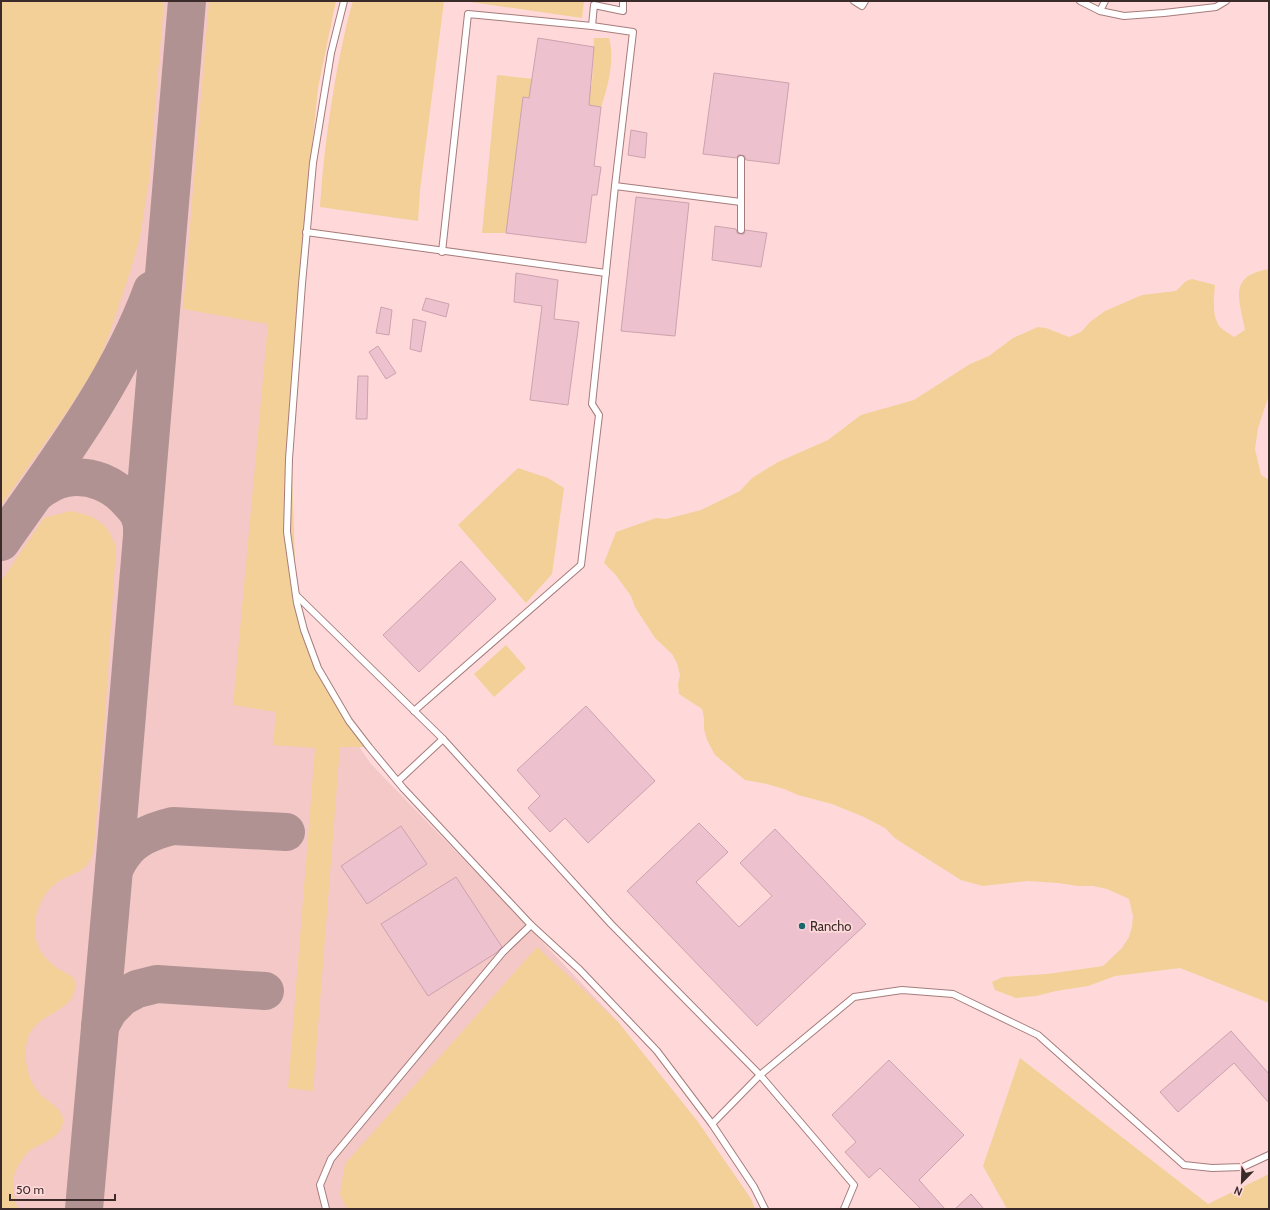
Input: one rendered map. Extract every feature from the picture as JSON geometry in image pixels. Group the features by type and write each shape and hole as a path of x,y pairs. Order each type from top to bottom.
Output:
{"lane":[{"path":"344,1 331,53 313,163 306,232 289,458 286,532 296,594 304,630 318,668 349,721 369,747 398,781 531,925 580,970 657,1050 712,1124 754,1187 765,1209"},
{"path":"854,1 862,6 865,1"},
{"path":"1080,1 1100,11 1124,16 1216,7 1226,1"},
{"path":"1100,11 1105,1"},
{"path":"592,26 594,5 623,11 623,2"},
{"path":"414,711 581,565 599,415 592,404 633,32 592,26 468,14 442,252"},
{"path":"741,159 741,230"},
{"path":"615,186 741,202"},
{"path":"306,232 442,252 606,273"},
{"path":"296,594 443,739 611,924 760,1075 854,1185 844,1209"},
{"path":"398,781 443,739"},
{"path":"326,1209 320,1185 331,1158 503,952 531,925"},
{"path":"712,1124 760,1075 854,997 902,990 953,994 1038,1035 1184,1165 1212,1168 1243,1167 1269,1155"}],"shaded area":[{"path":"1,1 314,1 282,562 316,685 371,764 502,899 618,1022 698,1122 751,1199 755,1209 1,1209"},
{"path":"1,1 164,1 149,180 140,237 131,269 110,332 98,362 70,407 1,505"},
{"path":"209,1 336,1 318,88 303,234 291,438 296,594 318,668 369,747 340,747 313,1091 288,1088 315,748 273,745 276,712 233,705 268,324 183,309"},
{"path":"353,1 444,1 420,190 418,221 320,207 334,87 344,35"},
{"path":"464,1 584,1 582,18"},
{"path":"594,38 609,38 611,46 610,73 601,107 523,97 506,233 482,233 497,75 592,85"},
{"path":"1269,269 1269,395 1258,428 1255,449 1261,475 1269,480 1269,1003 1180,968 1115,976 1088,986 1036,996 1016,998 995,990 992,982 1003,977 1047,974 1103,966 1122,948 1129,937 1133,916 1129,899 1107,889 1093,886 1028,881 983,886 961,880 896,839 885,828 864,817 832,804 798,795 784,789 745,780 715,755 707,740 704,729 702,709 679,694 678,684 680,675 677,663 672,654 655,638 635,607 631,596 615,574 604,563 616,532 656,518 666,519 701,510 740,491 752,478 778,462 828,440 861,415 914,400 970,364 989,356 1013,338 1038,327 1046,328 1069,337 1081,332 1090,322 1105,311 1142,295 1176,291 1186,281 1192,279 1215,285 1214,313 1218,324 1221,328 1234,337 1245,330 1239,298 1239,290 1242,283 1247,277 1256,272"},
{"path":"518,468 548,478 564,488 552,574 526,603 458,525"},
{"path":"70,511 86,515 99,521 109,531 116,547 105,716 94,846 89,862 85,867 55,884 42,899 38,908 35,928 39,948 47,960 54,966 74,978 75,989 72,998 66,1005 41,1021 33,1029 26,1045 26,1061 27,1069 36,1090 59,1110 63,1117 63,1122 58,1133 54,1137 28,1152 17,1169 13,1180 13,1191 18,1209 1,1209 1,581 44,518"},
{"path":"506,645 526,668 494,697 474,674"},
{"path":"537,947 618,1022 698,1122 751,1199 755,1209 347,1209 340,1194 345,1164"},
{"path":"1020,1058 1208,1204 1269,1174 1269,1209 1007,1209 983,1166"}],"building":[{"path":"538,38 594,47 589,105 601,107 594,166 601,167 597,195 592,195 586,243 506,233 523,97 529,98"},
{"path":"714,73 789,83 779,164 746,160 745,156 741,155 738,155 737,158 703,154"},
{"path":"631,130 647,133 645,158 628,155"},
{"path":"636,197 689,203 675,336 621,331"},
{"path":"715,226 736,229 737,233 741,234 744,234 745,230 767,233 761,267 712,260"},
{"path":"516,273 558,280 554,319 579,322 568,405 530,400 542,306 514,302"},
{"path":"426,298 449,304 446,317 422,310"},
{"path":"381,307 392,310 389,335 376,333"},
{"path":"413,319 426,322 421,352 410,349"},
{"path":"378,346 396,373 386,379 369,352"},
{"path":"358,376 368,376 367,419 356,419"},
{"path":"461,561 496,599 419,672 383,635"},
{"path":"586,706 655,781 588,843 565,818 550,832 528,808 540,796 517,770"},
{"name":"Rancho","path":"699,823 728,852 696,882 739,927 772,896 740,863 775,829 866,924 757,1026 627,891"},
{"path":"401,826 427,864 367,904 341,866"},
{"path":"456,877 502,947 496,953 428,996 381,924"},
{"path":"1231,1031 1269,1074 1269,1103 1234,1063 1178,1112 1160,1092"},
{"path":"889,1060 964,1135 919,1180 945,1209 921,1209 880,1168 869,1178 845,1152 856,1142 832,1115"},
{"path":"971,1194 984,1209 955,1209"}],"taxiway":[{"path":"84,1209 187,1"},
{"path":"1,542 85,420 104,389 122,357 152,290"},
{"path":"36,493 50,484 66,478 75,477 93,479 109,486 124,496 137,512 142,523 142,530"},
{"path":"114,869 129,847 140,838 173,826 286,832"},
{"path":"100,1026 109,1010 122,997 137,989 157,984 265,991"}],"place":[{"name":"Rancho","path":"802,926"}]}
